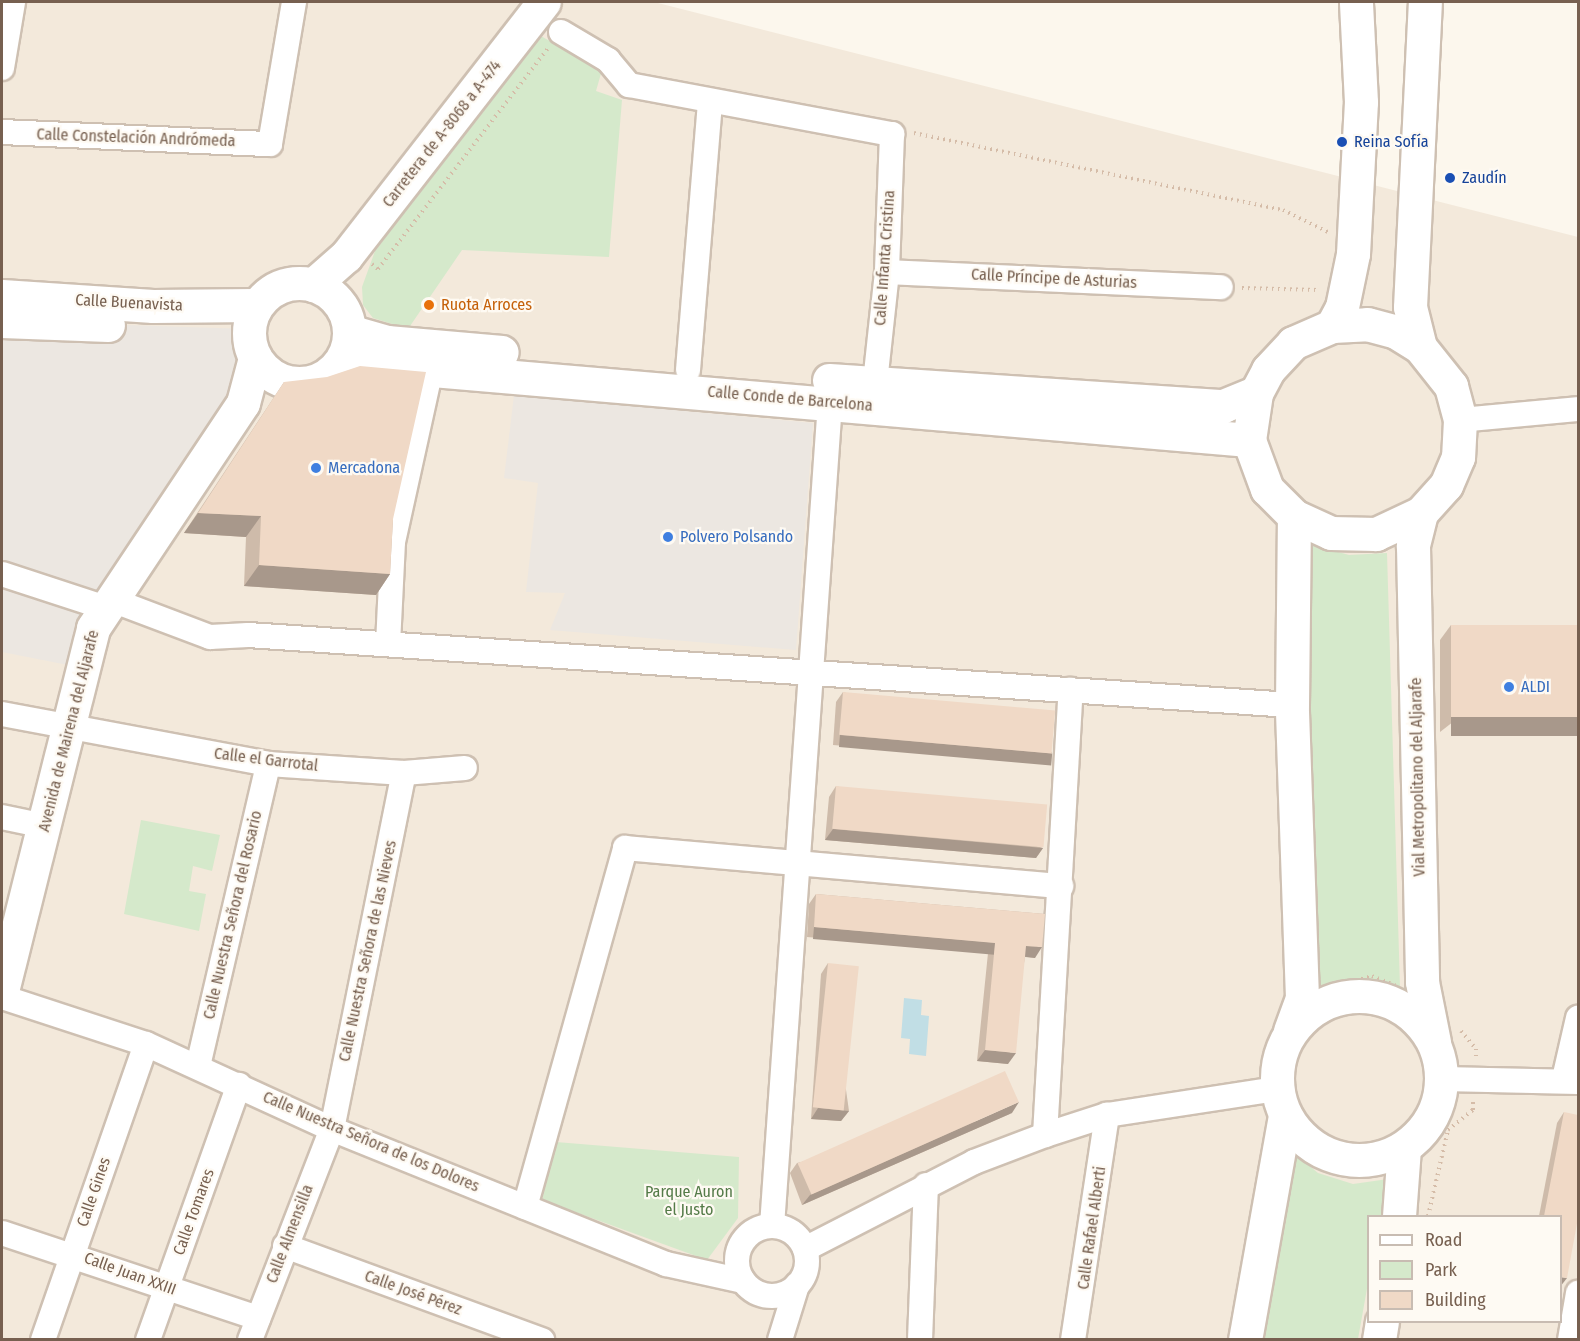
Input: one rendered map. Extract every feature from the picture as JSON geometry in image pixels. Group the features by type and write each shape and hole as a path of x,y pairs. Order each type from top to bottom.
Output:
{"main road":[{"path":"1332,326 1342,308 1353,254 1361,102 1356,2"},
{"name":"Vial Metropolitano del Aljarafe","path":"1425,2 1410,307 1420,347 1451,386 1460,420 1458,457 1450,476 1421,513 1413,546 1422,982 1446,1033 1459,1079"},
{"name":"Carretera de A-8068 a A-474","path":"325,293 349,252 539,5"},
{"path":"276,288 325,293 349,331 346,352 332,372 306,384 282,381 243,403 253,331 276,288"},
{"name":"Calle Buenavista","path":"2,296 153,306 253,331"},
{"name":"Calle Buenavista","path":"2,321 253,331"},
{"name":"Vial Metropolitano del Aljarafe","path":"1420,347 1367,324 1332,326 1293,343 1268,370 1256,393 1250,440 1268,489 1294,516 1331,533 1376,534 1421,513"},
{"path":"253,331 282,381"},
{"name":"Calle Conde de Barcelona","path":"349,331 387,342 688,370 875,383 1223,406 1256,393"},
{"name":"Calle Conde de Barcelona","path":"332,372 351,363 1250,440"},
{"name":"Avenida de Mairena del Aljarafe","path":"2,991 93,628 243,403"},
{"name":"Vial Metropolitano del Aljarafe","path":"1245,1340 1281,1102 1278,1059 1302,998 1292,705 1294,516"},
{"name":"Vial Metropolitano del Aljarafe","path":"1289,1032 1312,1009 1339,997 1365,995 1409,1013 1446,1033"},
{"path":"1281,1102 1300,1136 1345,1160 1374,1160 1404,1148 1425,1128 1459,1079"},
{"path":"1399,1215 1404,1148"},
{"path":"1379,1340 1382,1323"}],"street":[{"path":"2,68 13,2"},
{"name":"Calle Constelación Andrómeda","path":"2,132 270,144 294,2"},
{"path":"561,32 608,60 629,85 710,101 901,132"},
{"path":"688,370 710,101"},
{"name":"Calle Infanta Cristina","path":"875,383 901,132"},
{"name":"Calle Príncipe de Asturias","path":"887,272 1221,287"},
{"path":"388,644 393,542 432,369"},
{"path":"772,1226 815,672 830,403"},
{"path":"1460,420 1578,412"},
{"path":"2,574 109,604 210,637 388,644 1292,705"},
{"path":"1045,1135 1071,690"},
{"name":"Calle el Garrotal","path":"2,714 268,764 404,773 465,768"},
{"name":"Calle Nuestra Señora del Rosario","path":"198,1066 268,764"},
{"name":"Calle Nuestra Señora de las Nieves","path":"332,1129 404,773"},
{"path":"2,817 45,826"},
{"path":"525,1207 625,848 1061,886"},
{"name":"Calle Nuestra Señora de los Dolores","path":"2,997 146,1044 332,1129 666,1264 743,1281"},
{"path":"1459,1079 1571,1081 1578,1018"},
{"name":"Calle Gines","path":"43,1340 146,1044"},
{"name":"Calle Tomares","path":"148,1340 239,1085"},
{"path":"805,1250 926,1185 1045,1135 1107,1115 1281,1102"},
{"name":"Calle Rafael Alberti","path":"1073,1340 1107,1115"},
{"name":"Calle Almensilla","path":"254,1329 332,1129"},
{"path":"920,1340 926,1185"},
{"path":"780,1340 797,1285 805,1272 805,1250 791,1231 772,1226 757,1228 740,1245 737,1268 743,1281 769,1296 797,1285"},
{"name":"Calle Juan XXIII","path":"2,1233 72,1253 167,1287 254,1329"},
{"name":"Calle José Pérez","path":"285,1246 542,1340"},
{"path":"1572,1339 1578,1293"}],"path":[{"path":"349,252 378,268 561,32"},
{"path":"901,132 1283,210 1329,232 1331,252 1353,254"},
{"path":"1221,287 1329,291"},
{"path":"1302,998 1372,976 1400,987 1422,982"},
{"path":"1428,1215 1448,1130 1473,1110 1459,1079 1476,1050 1446,1033"}],"shaded area":[{"path":"2,2 654,2 1578,237 1578,1339 2,1340"},
{"path":"2,321 248,329 255,358 83,668 2,652"},
{"name":"Polvero Polsando","path":"514,395 813,423 796,650 550,630 565,593 526,592 538,483 504,478"}],"green space":[{"path":"539,35 602,70 596,91 622,100 609,257 462,250 408,329 373,318 363,305 362,287 375,251"},
{"path":"1306,543 1349,555 1387,553 1400,987 1312,988"},
{"path":"141,820 220,835 212,871 193,866 189,891 206,894 199,931 124,914"},
{"name":"Parque Auron el Justo","path":"556,1142 739,1157 738,1218 707,1260 542,1200"},
{"path":"1294,1153 1318,1173 1353,1184 1388,1179 1381,1215 1367,1215 1367,1289 1358,1339 1262,1340"}],"water":[{"path":"904,998 922,1000 921,1015 929,1016 926,1056 909,1054 910,1039 901,1038"}],"building":[{"name":"Mercadona","path":"360,366 426,372 393,519 390,574 259,565 261,516 198,513 284,382 327,377"},
{"name":"ALDI","path":"1451,625 1578,625 1578,717 1451,717"},
{"path":"843,692 1055,711 1051,753 839,735"},
{"path":"836,786 1047,804 1043,847 832,829"},
{"path":"816,894 1045,914 1042,947 1026,946 1016,1053 985,1050 995,943 814,927"},
{"path":"828,963 859,966 844,1110 813,1107"},
{"path":"1005,1071 1019,1102 811,1194 798,1163"},
{"path":"1564,1112 1578,1115 1578,1218 1567,1278 1562,1277 1562,1215 1544,1215"}],"place":[{"name":"Reina Sofía","path":"1342,142"},
{"name":"Zaudín","path":"1450,178"},
{"name":"Ruota Arroces","path":"429,305"},
{"name":"Mercadona","path":"316,468"},
{"name":"Polvero Polsando","path":"668,537"},
{"name":"ALDI","path":"1509,687"}]}
